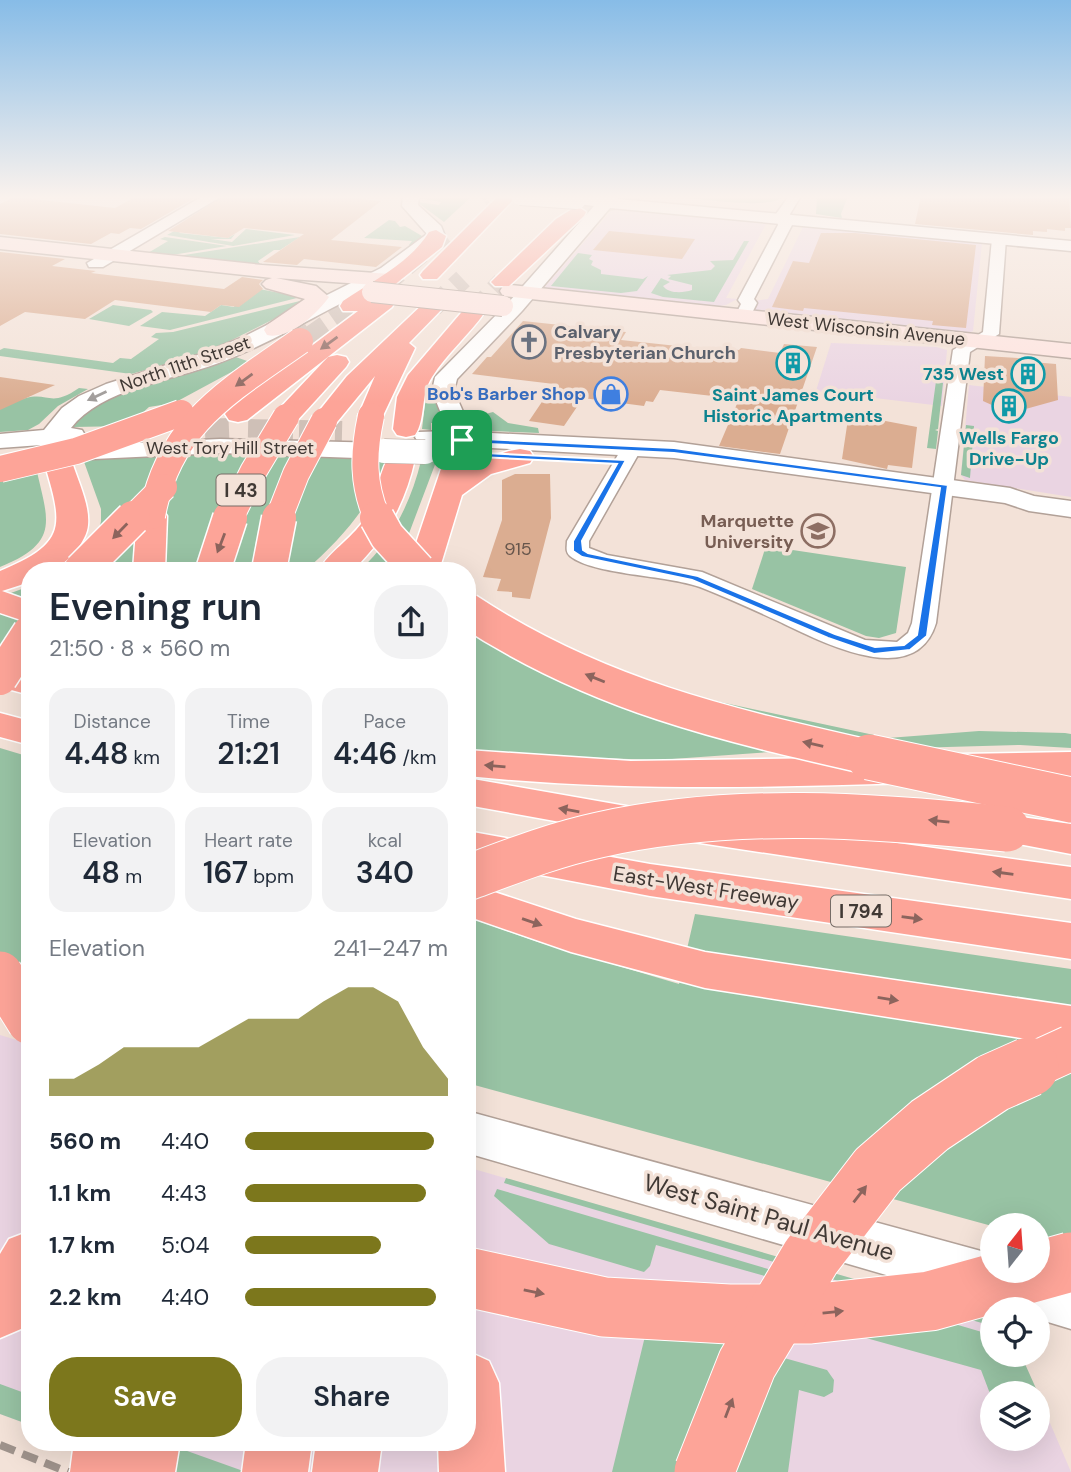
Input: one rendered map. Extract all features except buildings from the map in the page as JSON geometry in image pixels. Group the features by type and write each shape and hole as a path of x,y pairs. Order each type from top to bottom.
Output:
{"highway":[{"path":"89,562 224,428 410,265"},
{"path":"426,275 431,265"},
{"path":"511,293 523,265"},
{"path":"511,293 532,265"},
{"path":"150,562 157,482 183,436 198,418 230,391 379,291"},
{"name":"I 43","path":"363,434 320,378 379,291"},
{"name":"I 43","path":"215,562 243,487 363,434 389,373 433,307 356,381 363,434"},
{"path":"363,434 410,397 420,375 474,312"},
{"path":"0,469 167,426"},
{"path":"363,434 366,492 372,510 404,558 412,562"},
{"path":"343,562 358,548 387,509 363,434"},
{"name":"I 43","path":"270,562 274,537 302,460 363,434"},
{"path":"423,562 461,447"},
{"path":"41,562 54,554 67,540 73,527 72,513 55,449"},
{"path":"448,492 482,466 520,457"},
{"path":"0,582 21,573"},
{"path":"0,601 21,609"},
{"path":"476,615 550,659 643,697 785,738 1071,800"},
{"path":"21,646 0,677 21,682"},
{"path":"0,670 21,674"},
{"path":"476,764 565,772 661,775 774,775 997,765 1071,765"},
{"path":"476,793 660,825 1071,883"},
{"path":"476,875 602,835 651,826 764,814 832,814 919,819 1071,839"},
{"name":"East-West Freeway","path":"476,848 650,880 1071,941"},
{"path":"476,902 571,935 680,965 1071,1026"},
{"path":"0,974 21,1008"},
{"path":"704,1472 747,1364 811,1257 878,1170 930,1125 993,1083 1071,1048"},
{"path":"476,1279 604,1307 729,1314 810,1314 930,1301 1071,1262"},
{"path":"0,1308 21,1274"},
{"path":"103,1472 106,1451"},
{"path":"142,1472 146,1451"},
{"path":"275,1472 278,1451"},
{"path":"345,1472 348,1451"},
{"path":"471,1451 472,1472"}],"main road":[{"name":"West Wisconsin Avenue","path":"144,265 379,291 511,293 803,338 933,344 979,341"},
{"name":"West Wisconsin Avenue","path":"173,265 276,273 379,291"},
{"path":"219,275 300,289 317,296 317,300 310,307 275,330"},
{"name":"West Wisconsin Avenue","path":"745,308 979,341 1071,351"},
{"path":"692,319 731,327 738,324 745,308"}],"street":[{"path":"461,447 443,391 444,381 511,293 541,265"},
{"path":"745,308 766,265"},
{"path":"627,455 578,541 578,551 585,555 694,578 874,651 906,648 922,636 962,350 991,334 997,265"},
{"name":"North 11th Street","path":"55,449 70,413 101,394 222,355 275,330 379,291"},
{"path":"0,441 55,449 102,434"},
{"name":"West Tory Hill Street","path":"0,457 363,434 461,447"},
{"path":"461,447 627,455 712,467 782,470 944,492 1012,506 1029,503 1071,509"},
{"path":"461,447 520,457 627,455"},
{"path":"0,1002 21,1008"},
{"name":"West Saint Paul Avenue","path":"476,1135 1071,1302"}],"shaded area":[{"path":"564,265 744,265 726,298 737,299 714,307 544,288"},
{"path":"785,265 980,265 973,331 969,333 753,310 754,301 768,299"},
{"path":"831,343 936,347 947,350 942,406 816,391"},
{"path":"969,385 1071,397 1071,497 965,480 961,475"},
{"path":"0,1035 21,1041 21,1422 0,1414"},
{"path":"476,1170 980,1316 980,1367 1026,1367 1032,1381 980,1381 980,1451 1050,1451 1050,1423 1071,1472 158,1472 101,1451 476,1451"}],"green space":[{"path":"568,265 591,265 601,270 601,274 643,279 648,276 637,291 621,293 551,286"},
{"path":"735,265 714,302 663,297 651,293 661,278 670,282 663,286 672,292 692,290 692,285 668,279 671,276 667,275 711,270 715,266"},
{"path":"243,286 301,297 170,330 140,326 162,312 205,316 221,305 234,307"},
{"path":"304,300 288,312 228,342 185,359 131,374 0,356 0,350 4,348 113,363 120,358 131,359 159,339 151,337 156,333 173,332"},
{"path":"113,305 153,312 129,326 89,319"},
{"path":"233,356 250,362 174,403 149,407 128,426 73,427 84,414 122,392"},
{"path":"936,381 943,383 938,429 935,430 938,431 936,449 927,448"},
{"path":"79,388 88,389 58,406 39,424 28,430 0,432 0,409 26,398 62,397"},
{"path":"429,393 439,405 447,429 443,429 444,424 431,423 431,430 422,429"},
{"path":"493,412 508,423 538,428 539,433 491,431 491,425 478,425 474,417"},
{"path":"966,425 974,426 970,478 961,475"},
{"path":"214,453 387,459 365,506 314,562 69,562 99,531 101,521 101,509 83,459"},
{"path":"421,461 436,462 408,536 403,562 368,562 391,534 412,491"},
{"path":"35,462 46,513 46,526 34,548 0,567 0,465"},
{"path":"766,546 906,567 896,633 879,638 866,636 752,589"},
{"path":"21,589 21,651 0,645 0,597"},
{"path":"476,632 659,695 603,668 706,699 888,738 979,731 1071,734 1071,748 1020,745 770,752 658,760 512,755 476,750"},
{"path":"0,748 21,754 21,969 0,964"},
{"path":"695,914 1071,969 1071,1006 1029,1000 1021,1041 1071,1053 1071,1248 1050,1242 1050,1213 980,1213 980,1223 476,1085 476,920 538,942 679,984"},
{"path":"506,1178 980,1316 980,1322 504,1183"},
{"path":"497,1189 980,1331 980,1367 1026,1367 1033,1381 985,1381 981,1370 805,1321 803,1287 656,1245 650,1266 644,1272 549,1244 494,1196"},
{"path":"656,1322 827,1370 834,1380 833,1392 824,1397 799,1390 788,1472 612,1472 647,1328"},
{"path":"0,1384 21,1392 21,1422 0,1414"},
{"path":"161,1451 187,1451 246,1472 158,1472"}],"tunnel":[{"path":"311,336 408,265"},
{"path":"433,307 463,279"},
{"path":"474,312 502,282"},
{"path":"266,364 311,336"},
{"path":"205,431 229,430"},
{"path":"248,431 293,432"},
{"path":"299,432 342,433"}],"railway":[{"path":"0,1445 68,1472"}],"place":[{"name":"Calvary Presbyterian Church","path":"529,342"},
{"name":"Saint James Court Historic Apartments","path":"793,363"},
{"name":"735 West","path":"1028,374"},
{"name":"Bob's Barber Shop","path":"611,394"},
{"name":"Wells Fargo Drive-Up","path":"1009,406"},
{"name":"Marquette University","path":"818,531"}],"route":[{"path":"462,440 674,450 945,486 922,636 906,648 874,651 831,636 694,578 657,568 592,558 578,551 576,546 623,462 460,454 462,440"}]}
